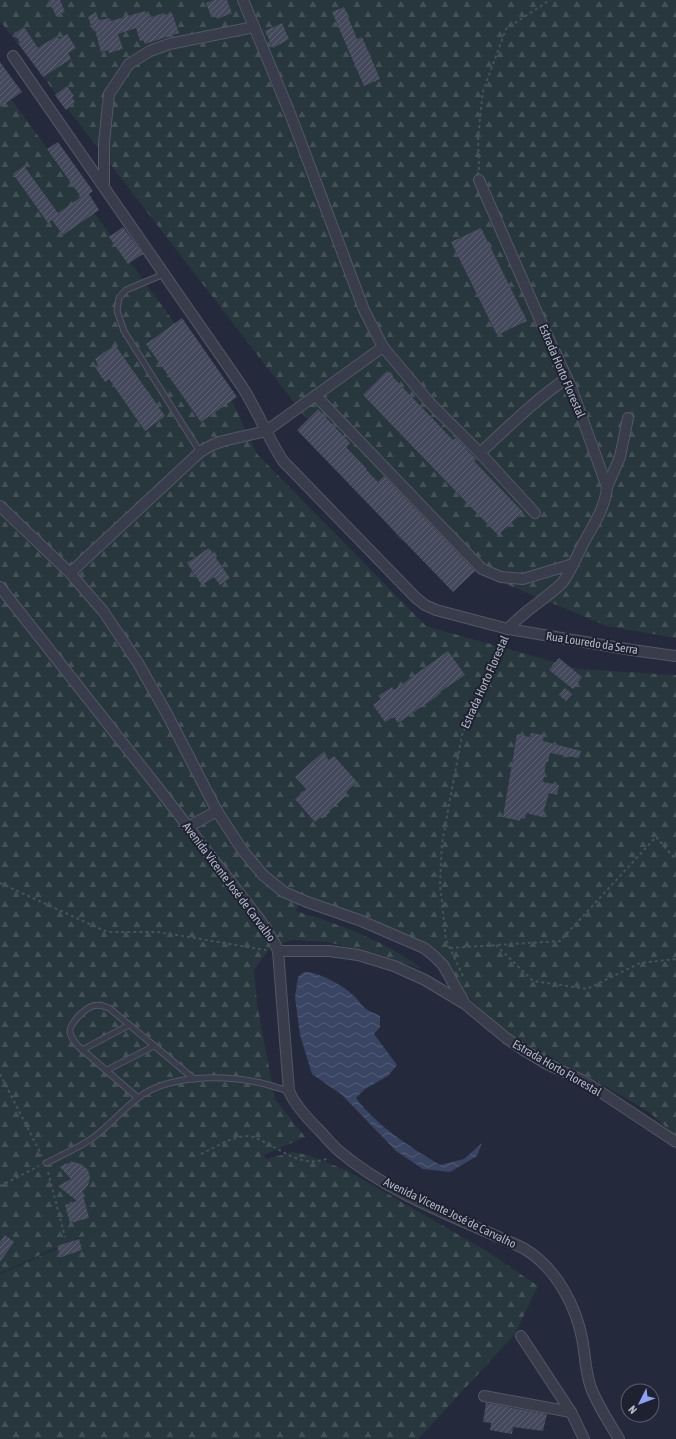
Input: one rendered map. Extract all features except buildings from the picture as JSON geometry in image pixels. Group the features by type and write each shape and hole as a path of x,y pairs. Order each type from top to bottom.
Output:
{"street":[{"path":"243,0 291,116 364,310 384,348 430,403 480,453 535,513"},
{"path":"104,186 104,142 109,94 129,64 150,51 169,44 254,27"},
{"name":"Rua Louredo da Serra","path":"13,56 243,388 259,415 274,447 284,461 416,598 425,605 436,610 508,629 676,656"},
{"name":"Estrada Horto Florestal","path":"479,180 567,378 607,487 605,500 598,517 562,583 519,618 508,629"},
{"path":"70,573 200,452 223,441 266,431 384,348"},
{"path":"480,453 528,408 567,378"},
{"path":"316,396 482,569 501,577 523,579 573,564"},
{"path":"607,487 620,457 628,418"},
{"path":"0,506 70,573 103,611 138,663 167,714 218,812 243,851 263,875 284,892 307,902 359,920 424,948 443,965 468,1007"},
{"name":"Avenida Vicente José de Carvalho","path":"0,587 188,828 268,932 275,944 278,952 289,1091 303,1113 337,1150 394,1188 523,1248 535,1255 545,1264 557,1281 572,1308 582,1342 584,1360 591,1388 619,1439"},
{"path":"188,828 218,812"},
{"path":"278,952 329,951 358,955 394,966 425,980 468,1007"},
{"name":"Estrada Horto Florestal","path":"468,1007 522,1049 547,1064 584,1081 676,1142"},
{"path":"521,1336 571,1412 584,1439"},
{"path":"484,1396 571,1412"}],"lane":[{"path":"164,274 126,290 119,298 117,311 124,331 200,452"},
{"path":"138,1098 82,1050 72,1039 70,1032 71,1025 87,1008 94,1005 101,1005 108,1008 194,1079"},
{"path":"82,1050 129,1025"},
{"path":"107,1070 154,1046"},
{"path":"46,1163 71,1152 94,1137 138,1098 157,1087 174,1082 194,1079 229,1079 257,1082 289,1091"}],"path":[{"path":"479,180 478,137 483,91 506,29 550,0"},
{"name":"Estrada Horto Florestal","path":"465,979 446,940 440,884 443,836 462,735 508,629"},
{"path":"450,948 560,941 656,837 676,860"},
{"path":"0,883 107,932 158,932 278,952"},
{"path":"496,945 533,982 587,989 640,963 676,959"},
{"path":"0,1074 46,1163 65,1237"},
{"path":"201,1154 235,1138 249,1136 267,1143 286,1154 305,1160 326,1160 337,1150"},
{"path":"0,1186 46,1163"}],"green space":[{"path":"0,0 676,0 676,638 607,626 400,540 0,21"},
{"path":"0,84 233,403 257,454 426,626 579,669 676,675 676,1136 649,1112 588,1076 531,1050 492,1021 433,960 400,938 302,896 296,911 362,934 393,950 422,969 375,954 327,942 292,940 270,948 254,970 257,1004 275,1099 305,1137 264,1155 266,1159 293,1152 308,1155 348,1171 485,1250 538,1286 515,1334 418,1439 0,1439 0,1274 112,1224 0,1273"}],"water":[{"path":"304,972 323,976 337,983 349,991 366,1009 380,1016 380,1027 374,1034 397,1065 388,1076 365,1089 356,1098 364,1108 384,1127 417,1151 440,1165 464,1159 482,1143 477,1156 450,1172 423,1169 396,1151 342,1095 312,1074 300,1035 295,997 298,977"}]}
